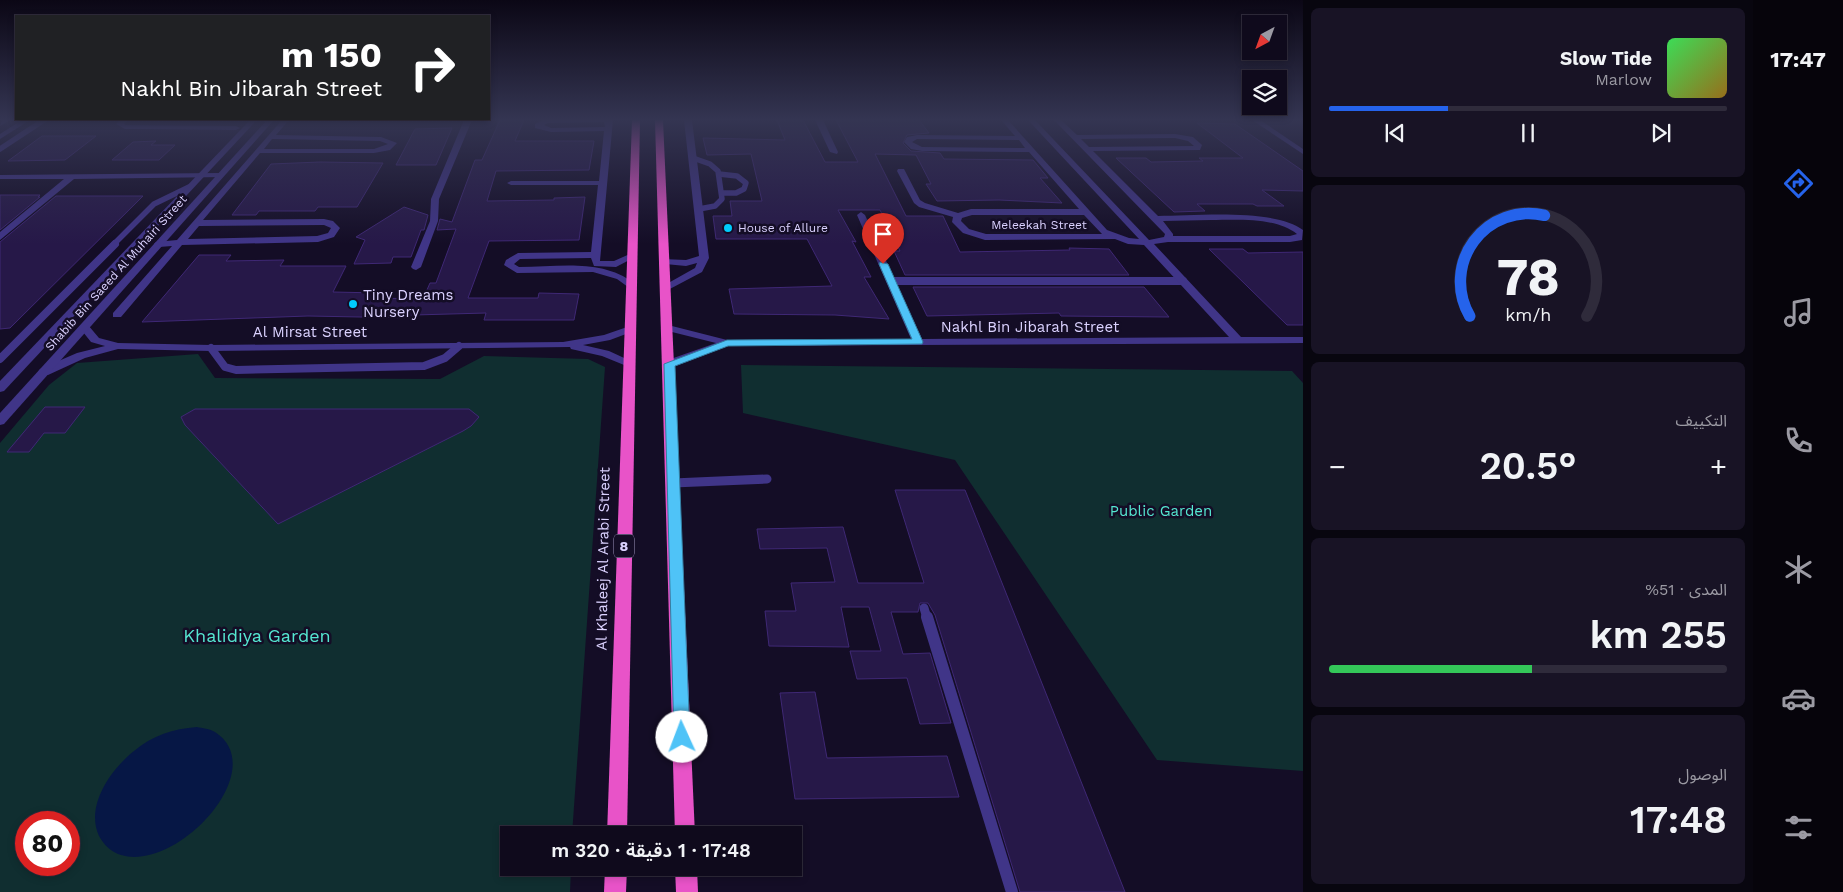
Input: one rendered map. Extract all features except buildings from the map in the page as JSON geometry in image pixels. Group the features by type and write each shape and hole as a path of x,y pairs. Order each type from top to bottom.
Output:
{"highway":[{"name":"Al Khaleej Al Arabi Street","path":"617,826 635,162"},
{"path":"660,162 685,826"},
{"path":"615,892 616,876"},
{"path":"686,876 687,892"}],"street":[{"name":"Shabib Bin Saeed Al Muhairi Street","path":"0,388 212,162"},
{"name":"Shabib Bin Saeed Al Muhairi Street","path":"0,421 233,162"},
{"path":"118,315 250,162"},
{"path":"416,267 434,221 435,199 451,162"},
{"path":"595,262 604,162"},
{"path":"666,288 699,270 704,258 693,162"},
{"name":"Meleekah Street","path":"1042,162 1101,230 1112,237"},
{"path":"1071,162 1238,340"},
{"path":"1100,162 1168,231 1168,239"},
{"path":"901,171 917,201 922,205 958,216"},
{"path":"0,176 220,176"},
{"path":"0,237 72,176"},
{"path":"511,183 602,183"},
{"name":"Meleekah Street","path":"1086,212 977,211 966,212 958,216 956,222 961,228 985,237 1112,237 1147,243 1168,239 1290,239 1299,238 1302,234 1290,224 1272,219 1156,219"},
{"path":"861,215 918,342"},
{"name":"Shabib Bin Saeed Al Muhairi Street","path":"180,243 204,240 318,239 331,234 336,228 334,225 324,222 196,223"},
{"path":"159,244 180,243"},
{"path":"631,285 595,262 517,270 512,268 509,262 512,258 524,256 595,262 616,264 632,256"},
{"path":"664,261 686,263 704,258"},
{"name":"Al Mirsat Street","path":"84,327 95,340 118,346 211,348 563,346 605,353 629,362"},
{"name":"Nakhl Bin Jibarah Street","path":"668,328 727,343 1303,340"},
{"name":"Al Mirsat Street","path":"563,346 600,339 630,329"},
{"name":"Nakhl Bin Jibarah Street","path":"669,364 727,343"},
{"name":"Al Mirsat Street","path":"44,372 81,355 118,346"}],"lane":[{"path":"699,209 720,203 722,193 719,174 713,166 702,162"},
{"path":"719,174 738,176 746,183 740,191 722,193"},
{"path":"0,358 154,204 189,187"},
{"path":"891,281 1182,281"},
{"path":"211,348 226,367 236,370 424,366 445,358 459,346"},
{"path":"673,483 767,479"},
{"path":"924,608 1012,892"}],"green space":[{"name":"Khalidiya Garden","path":"198,354 215,378 440,379 484,356 588,359 605,367 573,826 500,826 500,876 571,876 570,892 0,892 0,443 49,385 77,363"},
{"name":"Public Garden","path":"741,365 1292,371 1303,383 1303,771 1157,760 955,460 743,413"}],"water":[{"path":"197,727 215,732 230,749 232,769 225,792 211,814 191,833 168,848 144,856 117,854 101,839 96,824 95,813 98,801 109,778 125,759 141,745 172,731"}],"place":[{"name":"House of Allure","path":"728,228"},
{"name":"Tiny Dreams Nursery","path":"353,304"}],"route":[{"path":"682,737 669,364 727,343 918,342 883,264"}]}
